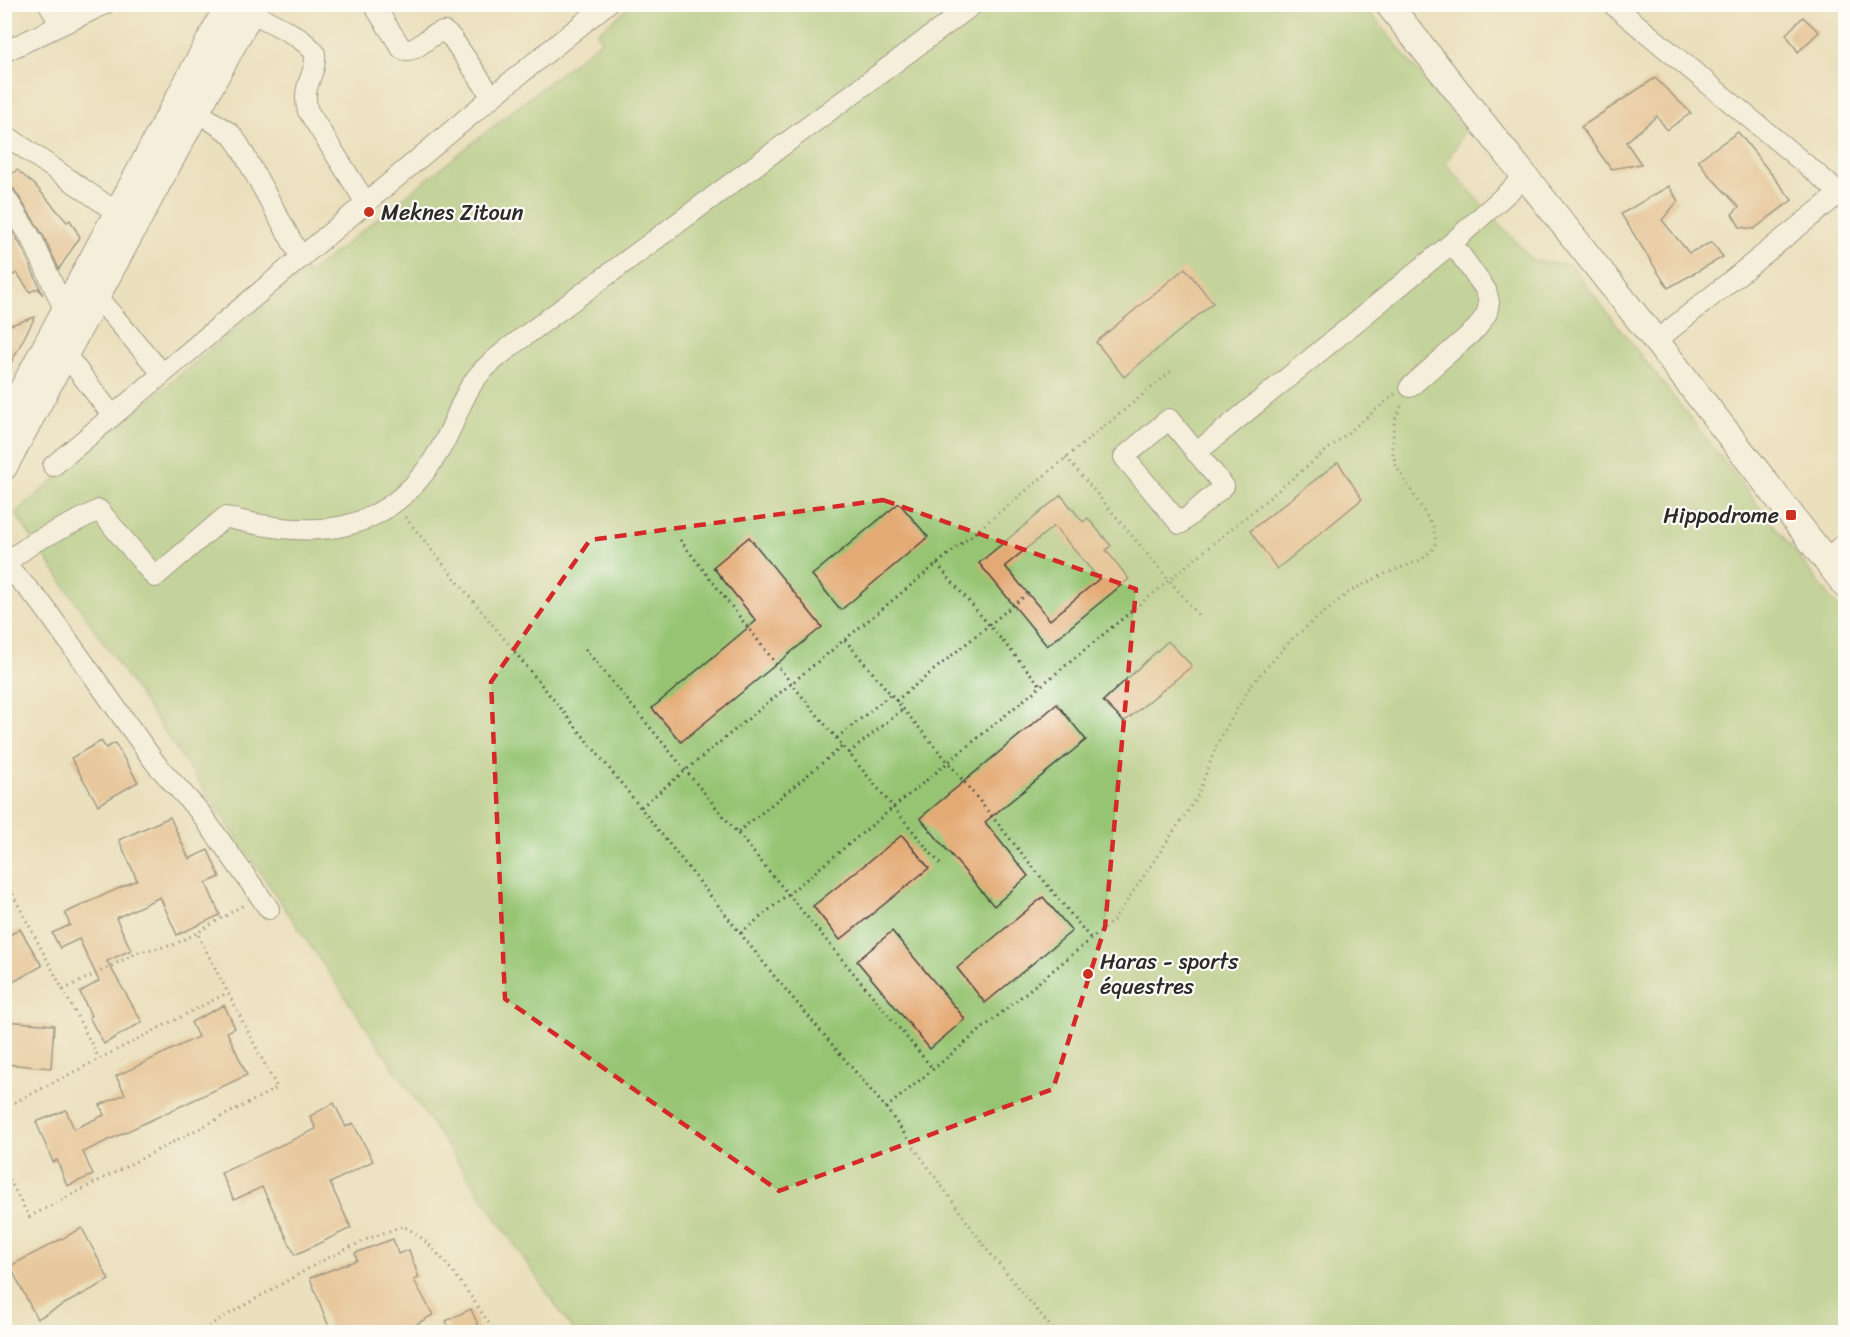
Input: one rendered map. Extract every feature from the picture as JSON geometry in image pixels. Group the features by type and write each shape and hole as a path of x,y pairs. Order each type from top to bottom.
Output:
{"main road":[{"path":"1388,4 1656,341 1845,586"},
{"path":"4,424 65,311 198,112 245,7"},
{"path":"4,467 97,297 126,220 245,7"}],"street":[{"path":"49,4 60,25"},
{"path":"4,52 105,4"},
{"path":"373,4 402,49 412,50 438,32 445,32 452,38 492,97"},
{"path":"53,466 492,97 607,4"},
{"path":"264,902 198,811 156,764 42,604 5,563 36,541 99,510 155,577 225,517 263,527 307,531 368,520 394,504 416,485 444,444 471,385 487,367 524,337 974,4"},
{"path":"1612,4 1843,195 1656,341"},
{"path":"245,7 287,32 315,53 304,101 366,203"},
{"path":"198,112 231,135 239,145 301,258"},
{"path":"4,134 126,220"},
{"path":"1196,453 1452,243 1525,177"},
{"path":"4,195 33,241 65,311"},
{"path":"1410,387 1477,328 1487,313 1489,302 1486,290 1452,243"},
{"path":"97,297 162,373"},
{"path":"66,355 112,415"},
{"path":"1168,419 1196,453 1224,486 1180,524 1124,457 1168,419"},
{"path":"1824,559 1845,543"}],"path":[{"path":"641,807 1174,369"},
{"path":"741,933 1399,391 1410,387"},
{"path":"886,1108 1114,920 1197,797 1218,742 1251,685 1292,639 1350,591 1421,560 1433,549 1436,542 1433,526 1396,466 1392,448 1394,422 1410,387"},
{"path":"1066,457 1200,617"},
{"path":"394,504 741,933 886,1108 988,1251 1055,1332"},
{"path":"680,540 791,683 940,864"},
{"path":"937,564 1041,686"},
{"path":"896,701 1027,594"},
{"path":"845,639 1091,939"},
{"path":"585,649 933,1069"},
{"path":"837,738 891,694"},
{"path":"849,753 903,709"},
{"path":"737,833 843,746"},
{"path":"4,878 99,1058"},
{"path":"63,990 139,952 173,945 264,902"},
{"path":"4,1169 29,1217 277,1088 197,933"},
{"path":"4,1108 227,993"},
{"path":"198,1332 318,1263 402,1226 415,1233 454,1271 495,1332"}],"highlighted area":[{"path":"883,500 1136,589 1105,927 1053,1089 779,1191 505,999 491,682 590,540"}],"green space":[{"name":"Haras - sports équestres","path":"632,5 1364,5 1465,130 1446,164 1533,261 1570,265 1845,616 1845,1332 574,1332 15,513 305,270 309,273 602,40 597,33"}],"building":[{"path":"1803,17 1819,32 1798,52 1786,34"},
{"path":"1655,78 1691,113 1667,130 1657,116 1626,142 1641,164 1611,169 1581,127"},
{"path":"1738,132 1792,200 1754,229 1740,227 1732,214 1739,207 1698,160"},
{"path":"17,170 35,185 67,222 70,220 80,237 59,269 43,235 14,189 4,183 4,180"},
{"path":"1669,186 1678,201 1662,220 1689,253 1712,242 1723,257 1668,288 1621,214"},
{"path":"4,218 22,247 43,295 38,288 30,292 17,273 4,280"},
{"path":"1185,268 1213,303 1124,377 1096,342"},
{"path":"35,317 4,376 4,338 9,333 7,326"},
{"path":"1338,462 1362,499 1277,569 1250,531"},
{"path":"1061,495 1083,522 1088,518 1111,546 1106,550 1129,579 1047,646 979,563","holes":["1054,526 1099,579 1050,620 1005,566"]},
{"path":"899,503 928,537 841,610 812,575"},
{"path":"749,537 822,627 681,742 652,708 756,621 713,567"},
{"path":"1168,641 1192,666 1124,722 1103,701"},
{"path":"1057,704 1086,740 985,822 1028,876 994,906 920,818"},
{"path":"101,741 106,748 115,743 138,782 98,805 71,758"},
{"path":"170,817 189,859 208,850 220,877 206,883 220,915 177,935 160,897 116,918 131,950 107,961 142,1022 104,1044 89,1017 91,1016 80,992 99,981 79,939 60,948 52,933 70,925 65,913 137,880 119,840"},
{"path":"902,835 929,868 840,940 813,906"},
{"path":"1043,897 1072,931 985,1003 957,968"},
{"path":"20,929 42,966 4,987 4,938"},
{"path":"892,931 965,1019 930,1049 857,961"},
{"path":"224,1005 235,1028 227,1032 247,1075 83,1152 93,1175 67,1186 57,1160 53,1162 36,1122 66,1110 74,1129 104,1115 100,1105 125,1094 116,1076 198,1037 191,1022"},
{"path":"4,1021 54,1025 51,1068 4,1064"},
{"path":"334,1103 346,1127 353,1123 373,1161 330,1183 351,1228 295,1255 262,1187 234,1200 221,1173 316,1129 310,1116"},
{"path":"82,1228 109,1280 37,1319 10,1266"},
{"path":"393,1239 398,1254 409,1250 419,1278 414,1280 433,1315 402,1332 331,1332 310,1278 357,1260 355,1253"},
{"path":"471,1309 481,1332 451,1332 446,1321"}],"place":[{"name":"Meknes Zitoun","path":"369,212"},
{"name":"Hippodrome","path":"1791,515"},
{"name":"Haras - sports équestres","path":"1088,974"}]}
